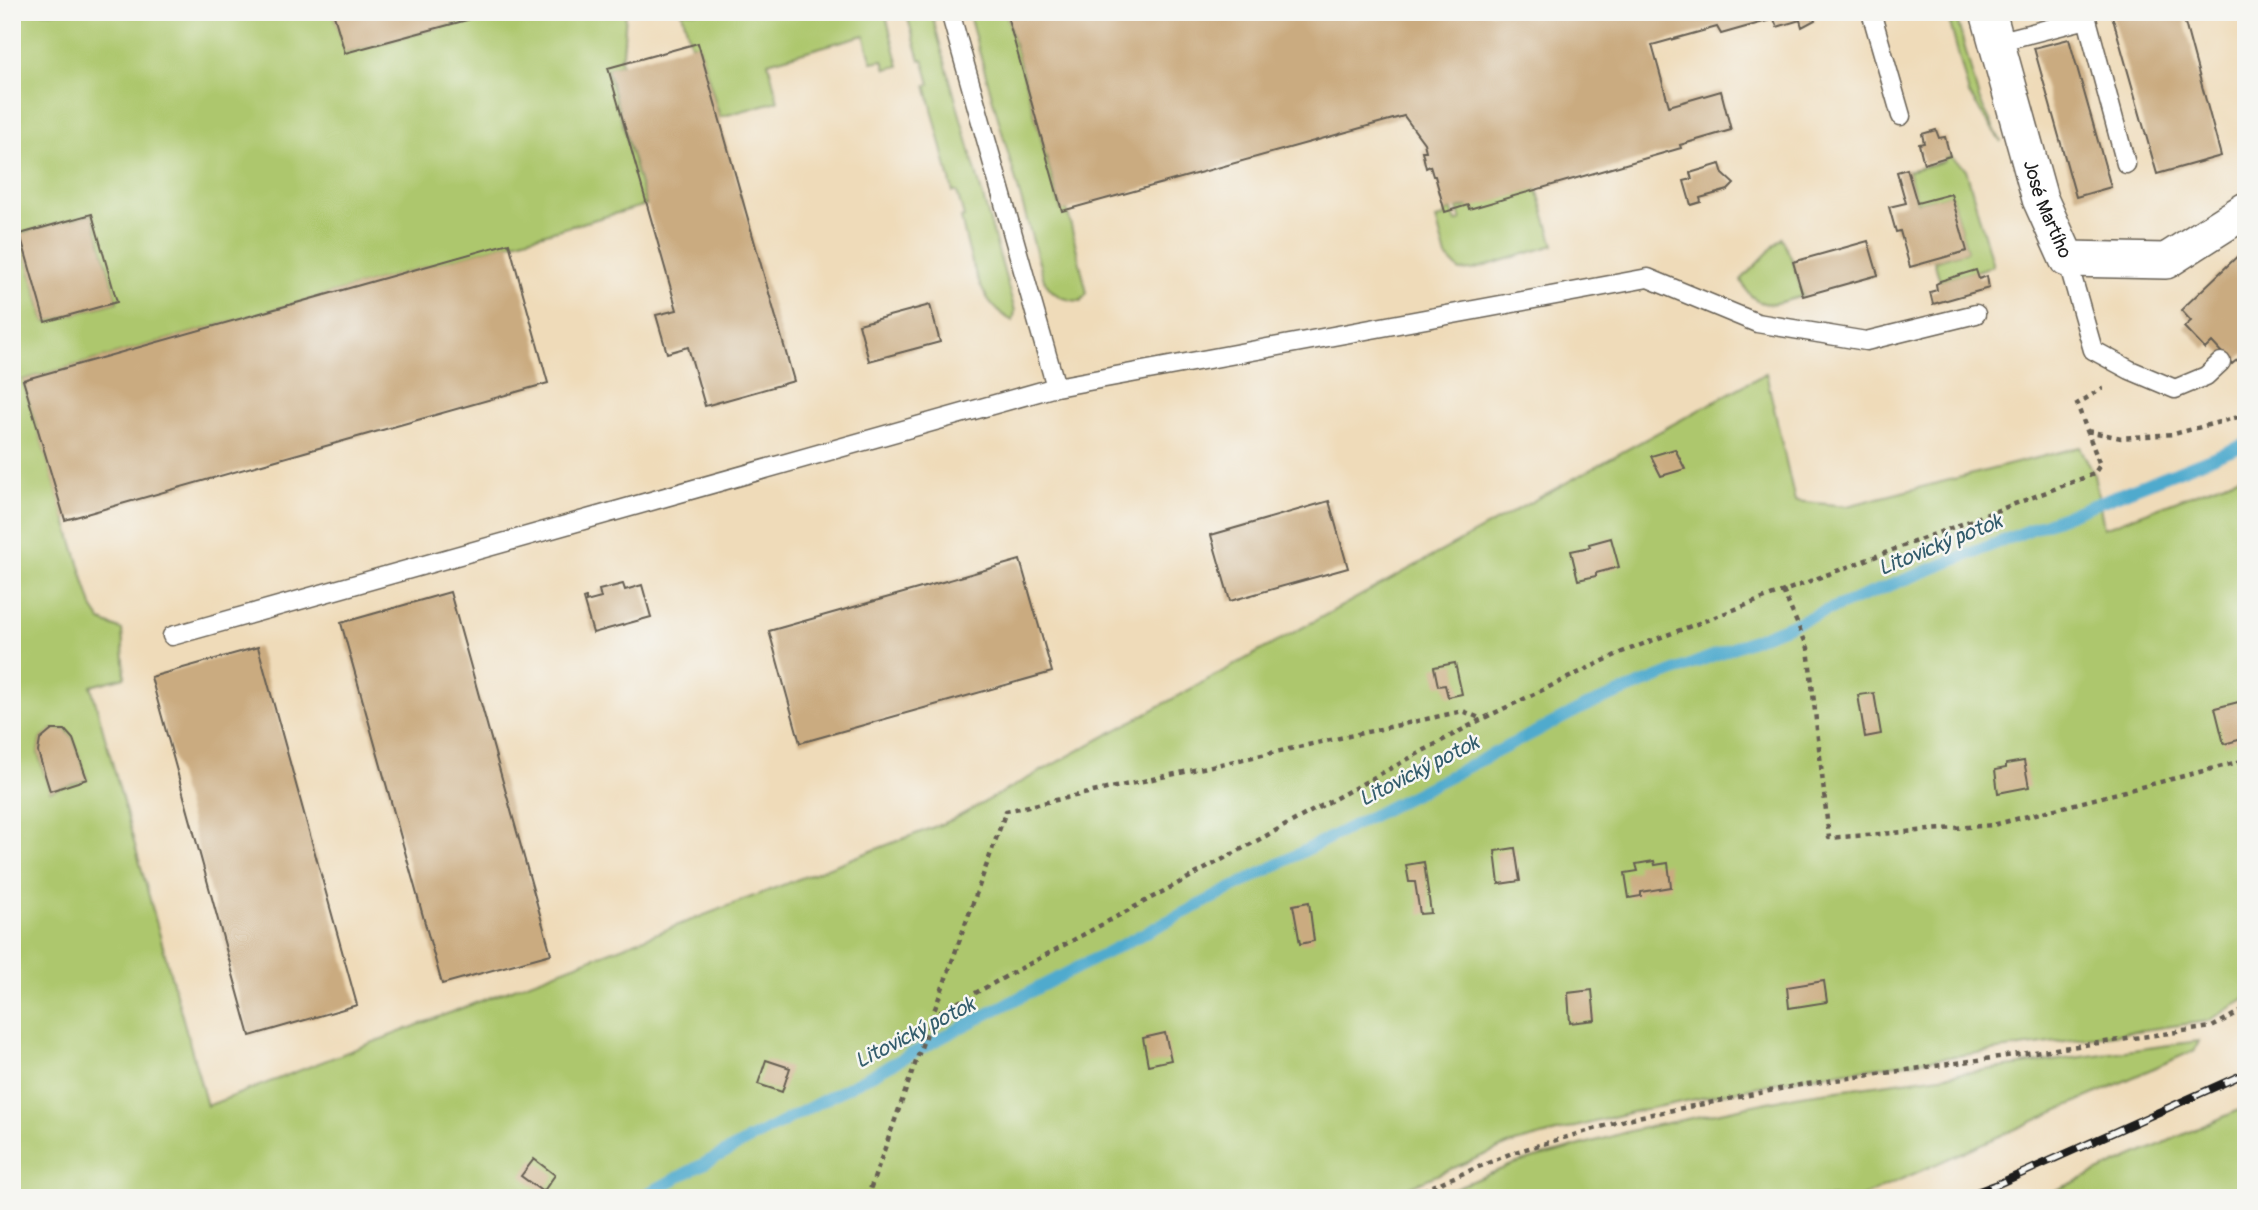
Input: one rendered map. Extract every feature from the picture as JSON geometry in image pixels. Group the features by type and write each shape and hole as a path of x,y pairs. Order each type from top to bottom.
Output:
{"street":[{"name":"José Martího","path":"1993,27 2040,200 2067,259 2166,261 2246,210"}],"lane":[{"path":"950,12 1056,387"},
{"path":"1871,12 1901,116"},
{"path":"1993,27 2086,15 2126,164"},
{"path":"2067,259 2093,350 2130,370 2175,389 2206,376 2221,362"},
{"path":"172,636 1056,387 1648,278 1757,323 1866,341 1976,314"}],"path":[{"path":"931,1017 1482,719 1622,652 2094,474 2100,465 2077,404 2130,370"},
{"path":"2087,431 2121,438 2174,434 2246,415"},
{"path":"1783,591 1808,648 1829,838 1993,825 2246,760"},
{"path":"867,1198 1006,811 1463,711 1482,719"},
{"path":"1404,1198 1511,1153 1632,1118 1800,1085 2212,1027 2246,1008"}],"green space":[{"path":"12,12 333,12 346,53 496,12 626,12 623,54 620,56 622,64 607,69 646,205 23,380 93,609 101,621 122,630 125,677 91,686 207,1106 952,820 1766,373 1795,501 1847,506 2080,447 2094,474 2104,528 2246,474 2246,999 2208,1021 1799,1078 1632,1112 1508,1145 1382,1198 12,1198","holes":["92,214 117,302 45,322 20,234","52,730 65,730 73,739 87,779 50,791 38,753 40,740"]},
{"path":"682,12 885,12 899,66 886,69 883,60 872,62 864,35 768,62 778,101 720,117 698,44 691,45"},
{"path":"906,12 931,12 1015,311 1013,321 991,302 976,276 961,218 964,217 957,192 953,192 926,85 930,84"},
{"path":"968,12 1006,12 1061,210 1067,209 1087,293 1081,301 1059,296 1044,280"},
{"path":"1947,12 1955,12 1979,99 2001,142 1969,94"},
{"path":"1950,156 1966,169 1993,266 1940,281 1934,261 1967,251 1951,195 1917,203 1908,171 1945,161 1945,157"},
{"path":"1537,189 1554,245 1472,270 1460,271 1446,257 1436,219 1444,217 1445,212 1452,210 1456,222 1461,220 1457,209"},
{"path":"1782,238 1793,262 1803,296 1774,303 1759,302 1753,298 1741,280"},
{"path":"2199,1041 2195,1050 1859,1198 1430,1198 1514,1164 1634,1130 1801,1095"},
{"path":"2246,1107 2246,1198 2038,1198"}],"building":[{"path":"333,12 493,12 493,13 345,53"},
{"path":"1006,12 1822,13 1814,16 1815,20 1802,27 1800,20 1777,27 1774,19 1721,34 1717,27 1652,45 1669,106 1721,91 1731,130 1680,145 1681,148 1469,209 1468,205 1445,212 1435,176 1430,166 1426,168 1422,151 1426,151 1424,143 1404,116 1062,211"},
{"path":"2111,12 2182,12 2221,156 2157,174"},
{"path":"2069,39 2111,187 2076,197 2034,48"},
{"path":"698,43 794,381 705,406 688,347 667,353 656,315 677,310 608,68"},
{"path":"1936,130 1939,138 1945,137 1950,156 1924,164 1919,144 1924,143 1922,134"},
{"path":"1720,164 1723,174 1734,184 1728,190 1700,198 1701,202 1691,205 1684,181 1692,179 1690,173"},
{"path":"1907,169 1917,203 1951,194 1967,251 1910,267 1900,231 1896,232 1889,207 1906,203 1897,172"},
{"path":"92,214 117,302 45,322 20,234"},
{"path":"1868,241 1878,275 1803,296 1793,262"},
{"path":"509,243 548,383 65,520 23,380"},
{"path":"2246,248 2246,352 2232,364 2212,342 2205,349 2184,327 2191,321 2181,310"},
{"path":"1976,270 1979,279 1987,276 1989,288 1933,304 1930,292 1937,290 1936,284"},
{"path":"930,305 940,342 869,361 859,324"},
{"path":"1675,449 1685,469 1661,476 1651,456"},
{"path":"1329,501 1348,568 1230,601 1211,535"},
{"path":"1611,538 1619,567 1578,580 1571,551"},
{"path":"1020,560 1052,672 800,743 769,631"},
{"path":"623,584 625,590 642,585 651,617 593,633 583,599 586,598 586,602 601,598 599,590"},
{"path":"450,592 551,954 442,984 341,623"},
{"path":"258,647 357,1005 250,1036 151,677"},
{"path":"1455,663 1462,694 1448,697 1445,685 1438,686 1434,667"},
{"path":"1874,693 1881,734 1865,737 1858,695"},
{"path":"2246,700 2246,738 2224,744 2215,708"},
{"path":"52,730 65,730 73,739 87,779 50,791 38,752 40,740"},
{"path":"2024,761 2029,787 1998,793 1995,770 2006,768 2006,764"},
{"path":"1515,848 1520,881 1499,884 1495,851"},
{"path":"1654,861 1655,865 1668,863 1671,887 1641,892 1641,896 1629,898 1625,873 1638,871 1636,864"},
{"path":"1424,862 1431,913 1420,914 1415,882 1409,882 1406,865"},
{"path":"1309,902 1314,941 1300,944 1293,905"},
{"path":"1824,981 1827,1002 1789,1008 1787,987"},
{"path":"1592,990 1595,1020 1570,1023 1568,993"},
{"path":"1165,1033 1171,1060 1148,1065 1143,1038"},
{"path":"766,1060 790,1068 782,1092 758,1084"},
{"path":"534,1159 555,1175 543,1192 521,1176"}],"waterway":[{"name":"Litovický potok","path":"639,1198 962,1027 1584,707 2246,444"}],"railway":[{"path":"1960,1198 1998,1184 2246,1073"}]}
